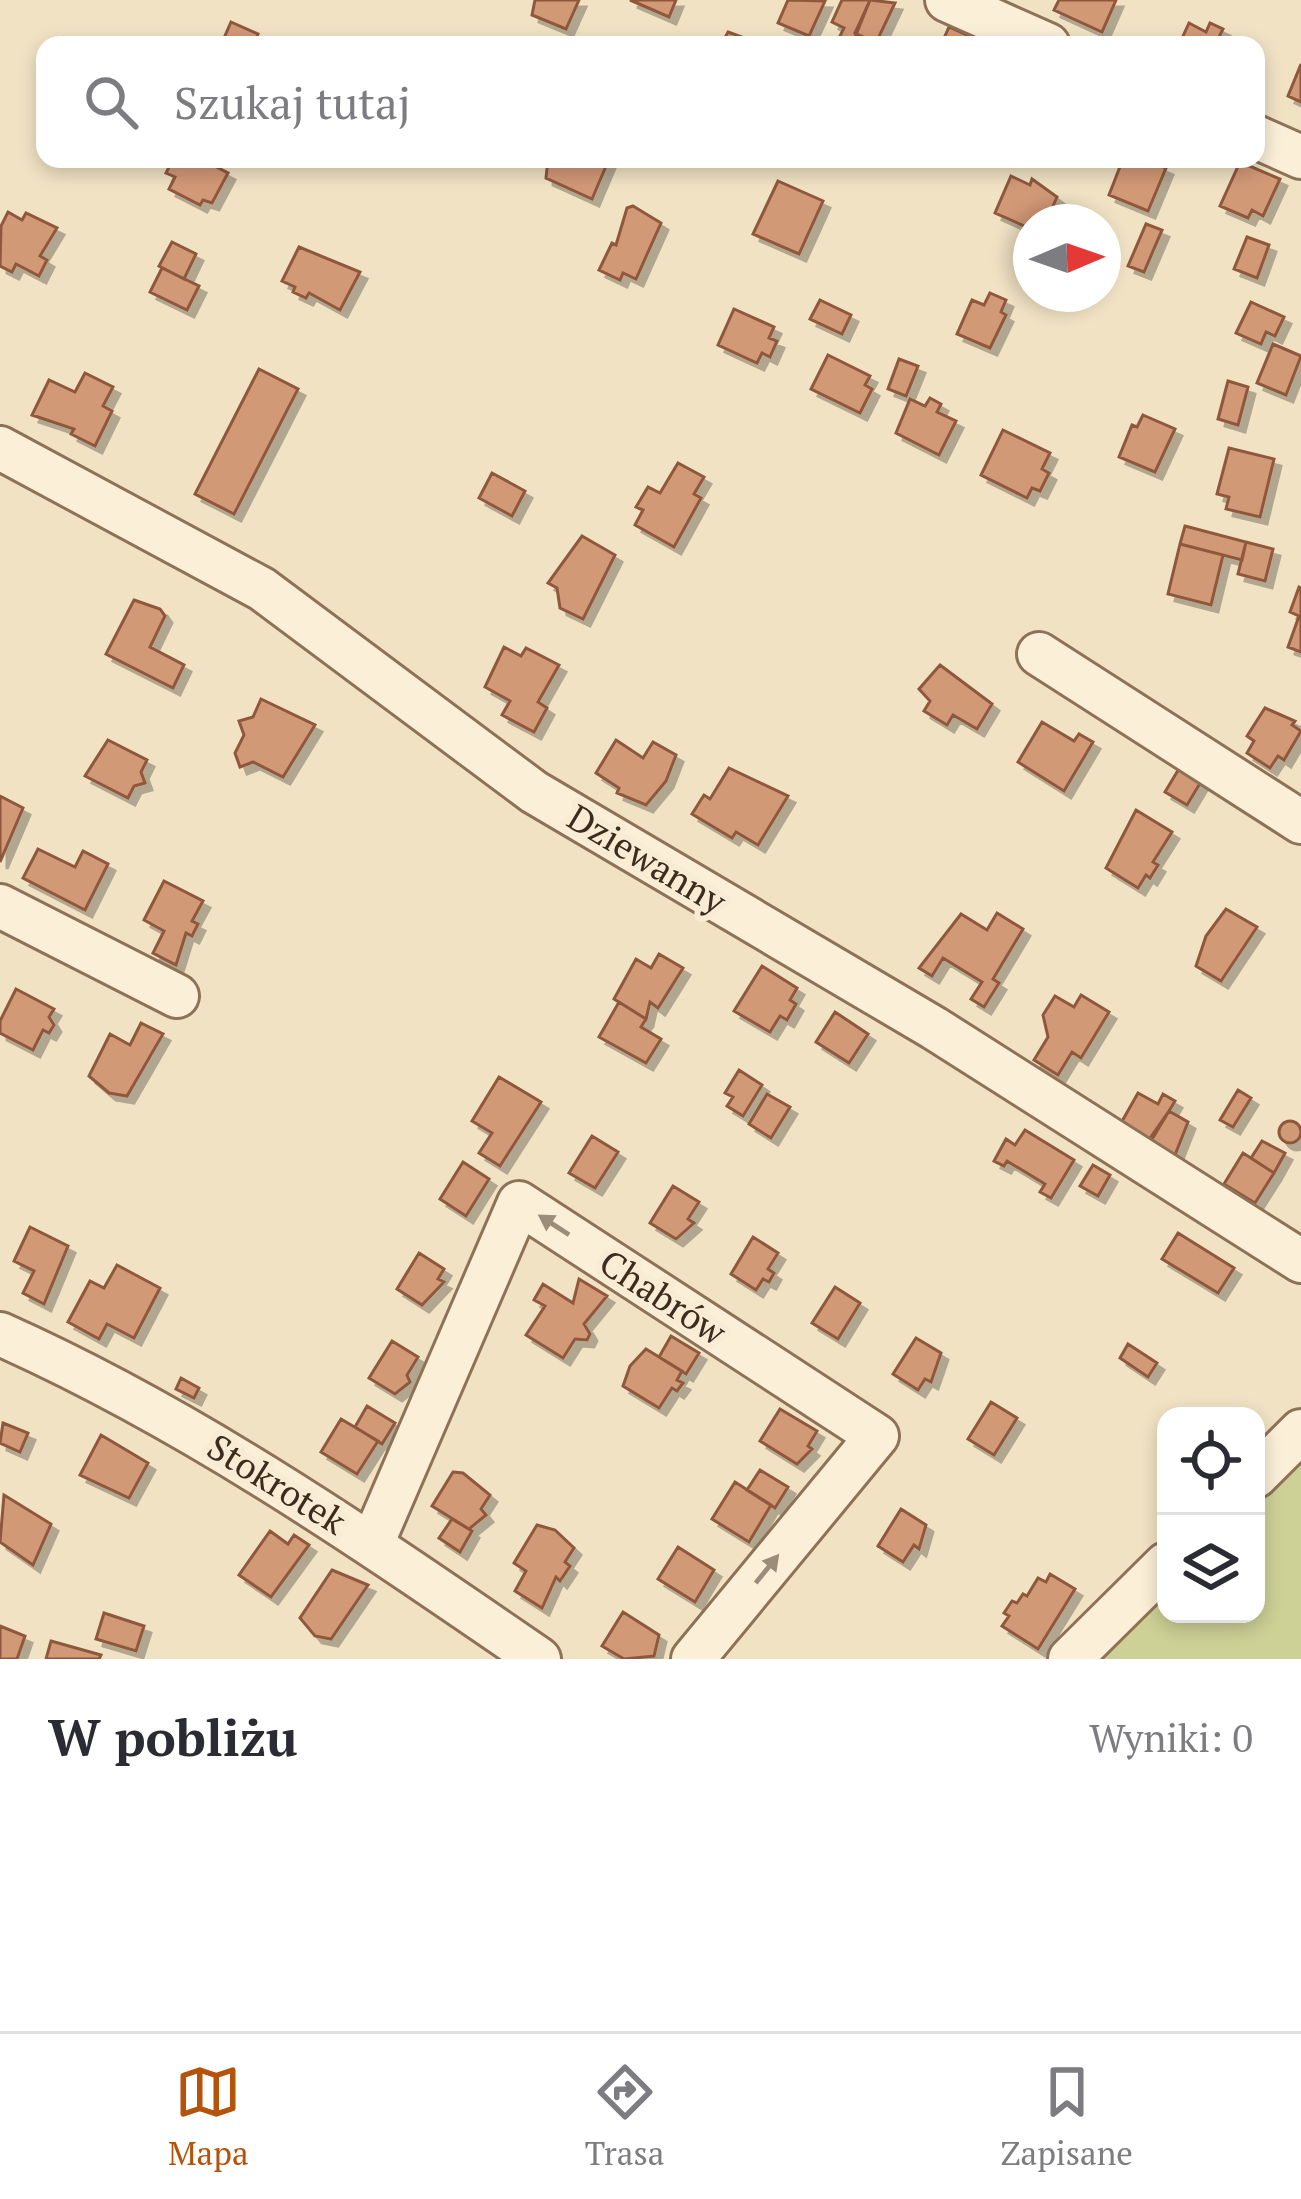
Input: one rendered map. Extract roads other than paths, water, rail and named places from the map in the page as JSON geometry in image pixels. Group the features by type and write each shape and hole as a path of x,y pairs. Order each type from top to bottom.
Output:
{"street":[{"path":"947,0 1028,36"},
{"path":"1265,141 1301,157"},
{"name":"Dziewanny","path":"0,448 262,589 534,792 934,1028 1301,1262"},
{"path":"1039,654 1301,822"},
{"path":"0,906 177,996"},
{"name":"Chabrów","path":"372,1544 519,1202 877,1436 693,1659"},
{"name":"Stokrotek","path":"0,1334 109,1382 372,1544 539,1659"},
{"path":"1265,1467 1301,1431"},
{"path":"1070,1659 1157,1573"}]}
